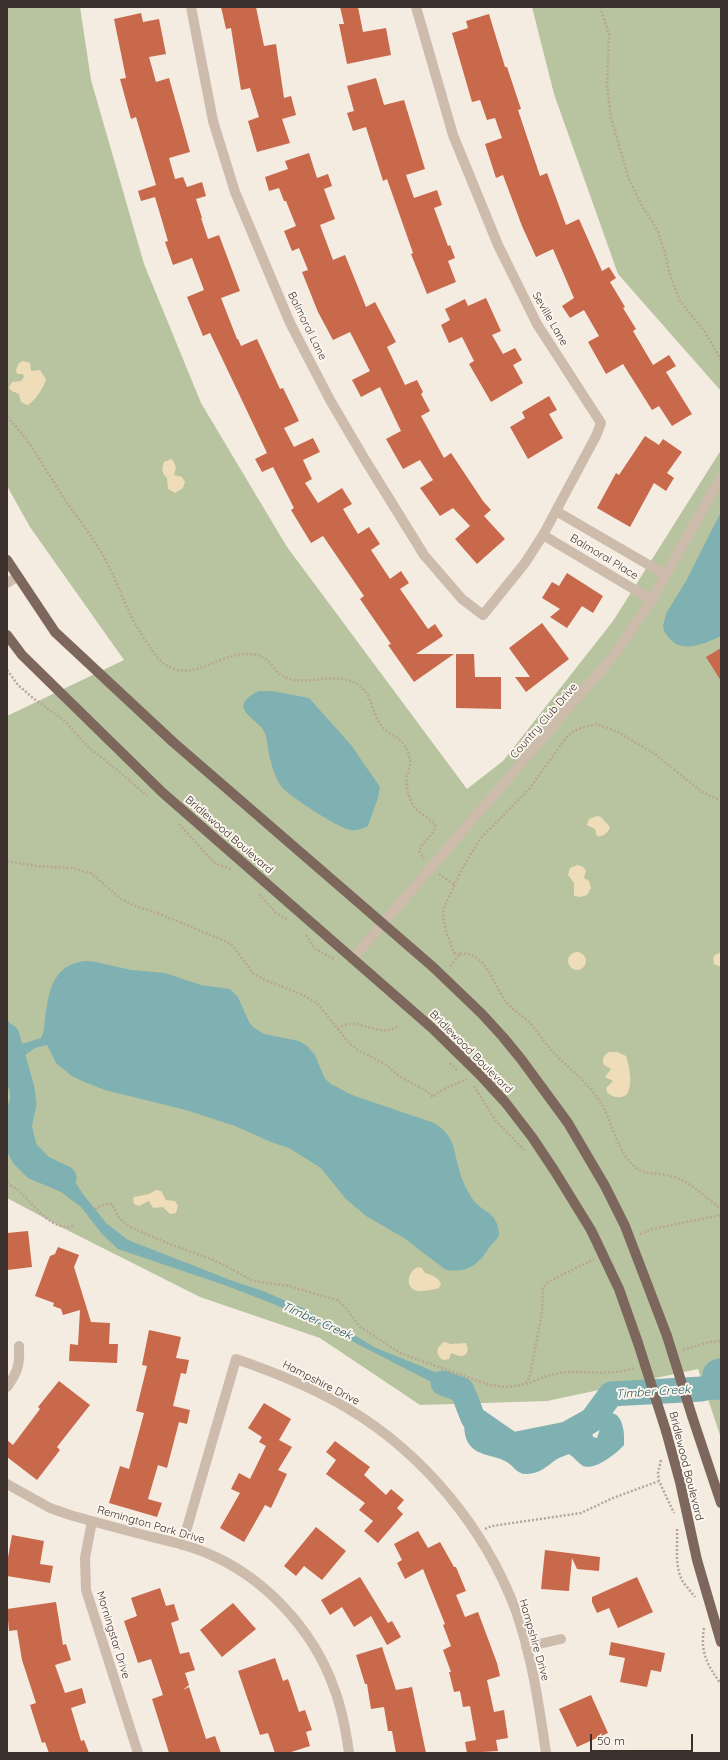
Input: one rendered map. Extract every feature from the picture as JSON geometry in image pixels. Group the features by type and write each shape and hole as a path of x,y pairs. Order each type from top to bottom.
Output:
{"main road":[{"name":"Bridlewood Boulevard","path":"7,560 55,632 173,742 383,923 459,992 503,1037 521,1058 568,1123 605,1186 625,1226 667,1336 721,1503"},
{"name":"Bridlewood Boulevard","path":"7,635 22,654 163,793 432,1028 505,1102 532,1137 571,1196 602,1251 619,1289 666,1431 680,1482 697,1560 721,1642"}],"street":[{"name":"Balmoral Lane","path":"191,7 214,121 235,192 290,323 345,426 424,555 462,599 483,615"},
{"name":"Seville Lane","path":"416,7 453,136 498,245 537,324 601,423 596,436 543,535 525,563 483,615"},
{"name":"Country Club Drive","path":"353,958 597,678 634,628 652,600 721,477"},
{"name":"Balmoral Place","path":"556,512 666,575"},
{"name":"Balmoral Place","path":"543,535 652,600"},
{"path":"7,583 17,577"},
{"path":"7,1387 15,1376 20,1361 19,1346"},
{"name":"Hampshire Drive","path":"182,1544 236,1359 270,1370 347,1408 382,1432 413,1458 438,1484 464,1515 501,1577 516,1612 526,1647 536,1688 546,1753"},
{"name":"Remington Park Drive","path":"7,1484 50,1508 92,1521 182,1544 204,1552 233,1565 262,1586 279,1602 309,1639 334,1688 342,1715 350,1753"},
{"name":"Morningstar Drive","path":"92,1521 85,1558 86,1590 138,1753"},
{"path":"526,1647 561,1639"}],"path":[{"path":"600,7 609,34 607,86 611,118 630,179 640,203 658,232 662,242 669,272 680,301 705,332 721,360"},
{"path":"7,417 32,448 42,467 104,558 136,627 162,662 174,670 182,671 243,654 260,655 286,678 309,680 342,679 356,683 363,689 368,695 381,725 402,741 409,756 410,762 406,781 409,796 417,810 435,825 434,832 420,847 419,851 421,856 431,868 455,886"},
{"path":"721,801 702,792 655,754 616,731 596,724 572,732 529,789 481,838 472,850 444,907 442,916 454,953 473,956 488,969 508,1004 531,1024 553,1052 581,1077 602,1105 624,1154 633,1166 646,1173 676,1177 721,1209"},
{"path":"7,861 36,866 72,868 91,873 122,899 135,906 160,914 225,941 232,945 254,974 263,980 303,995 317,1003 349,1043 358,1050 385,1064 399,1076 425,1090 433,1097 442,1090 461,1083 469,1078 478,1095 496,1120 520,1144 530,1157"},
{"path":"450,966 460,954"},
{"path":"338,1029 349,1023 357,1023 383,1031 397,1027"},
{"path":"7,1183 19,1191 43,1215 57,1225 61,1227 75,1225"},
{"path":"95,1209 105,1204 112,1204 119,1218 130,1227 167,1244 211,1259 253,1282 289,1286 337,1300 345,1307 359,1326 400,1353 489,1385 507,1387 522,1385 560,1373 615,1373 637,1367"},
{"path":"645,1231 721,1215"},
{"path":"522,1385 527,1382 530,1376 542,1312 543,1287 550,1281 594,1259 590,1253"},
{"path":"680,1352 708,1342 721,1341"},
{"path":"660,1455 661,1462 658,1473 659,1481 676,1518"},
{"path":"476,1534 492,1526 581,1513 613,1498 659,1481"},
{"path":"677,1525 676,1560 683,1581 698,1602"},
{"path":"705,1622 703,1652 706,1662 721,1684"}],"green space":[{"path":"7,7 80,7 91,80 144,264 201,403 287,547 467,789 503,761 613,621 721,450 721,1438 698,1369 547,1401 420,1405 320,1338 200,1297 7,1198 7,716 124,660 30,527 7,486"},
{"path":"532,7 721,7 721,391 618,274 554,94"}],"sand":[{"path":"23,361 30,363 31,371 40,370 46,379 39,394 30,404 27,405 21,402 19,394 9,388 12,382 21,381 24,377 23,374 17,374 16,370 19,363"},
{"path":"172,459 176,467 174,475 182,477 185,482 183,488 175,493 168,489 167,478 162,469 164,462"},
{"path":"597,816 601,817 610,827 607,833 601,836 597,836 595,829 587,825 589,819"},
{"path":"578,865 586,870 584,878 589,881 591,888 587,895 580,897 574,896 574,883 568,875 570,868"},
{"path":"577,952 583,955 586,961 583,967 577,970 571,967 568,961 571,955"},
{"path":"721,952 721,967 714,964 713,958"},
{"path":"609,1052 617,1052 626,1056 629,1067 630,1081 629,1088 624,1097 615,1097 607,1092 606,1088 613,1081 605,1077 611,1069 604,1065 603,1059"},
{"path":"156,1190 161,1191 166,1200 175,1201 178,1206 176,1213 170,1214 163,1207 153,1208 149,1201 139,1206 134,1204 134,1197 149,1194"},
{"path":"418,1267 422,1268 425,1273 438,1280 441,1284 439,1288 417,1291 410,1286 410,1275"},
{"path":"444,1342 451,1344 466,1343 468,1350 463,1356 458,1356 451,1353 449,1359 443,1360 439,1356 438,1349"}],"water":[{"path":"721,512 721,636 709,642 695,646 681,646 670,639 664,631 663,625 667,612 686,581"},
{"path":"259,691 272,691 309,698 351,745 380,787 378,798 368,826 354,830 344,828 325,818 281,786 273,768 265,733 244,708 244,703 249,697"},
{"path":"86,961 131,970 165,973 201,985 230,989 238,997 249,1022 253,1027 264,1034 299,1041 307,1046 315,1055 325,1079 331,1084 352,1095 434,1123 450,1138 466,1189 474,1201 495,1220 499,1235 481,1259 472,1266 466,1269 454,1271 446,1270 404,1238 366,1216 345,1198 321,1168 289,1148 271,1142 235,1126 186,1110 105,1090 82,1081 72,1076 56,1063 47,1045 35,1048 25,1055 33,1093 29,1102 20,1113 16,1126 16,1136 32,1161 71,1176 106,1223 128,1240 233,1281 263,1291 307,1310 315,1316 351,1333 374,1347 457,1381 464,1390 468,1412 473,1418 526,1436 534,1447 544,1449 551,1447 561,1438 562,1435 559,1429 569,1423 577,1421 588,1420 591,1424 593,1437 597,1438 605,1414 611,1413 616,1415 622,1423 624,1445 611,1456 593,1466 583,1466 569,1454 558,1458 544,1469 537,1472 528,1474 521,1473 505,1461 481,1453 472,1448 469,1444 464,1427 463,1402 460,1395 453,1390 441,1387 313,1321 271,1303 227,1286 118,1249 102,1234 81,1207 61,1192 28,1178 13,1163 7,1151 7,1108 13,1090 11,1070 7,1061 7,1020 15,1029 22,1044 41,1038 44,1031 48,998 55,980 66,967 75,963"},
{"path":"721,1358 721,1400 702,1399 697,1382 702,1379 703,1371 709,1362"}],"building":[{"path":"221,7 256,7 264,46 276,44 284,98 291,96 296,115 282,119 290,143 257,152 248,121 259,117 250,88 241,90 231,28 226,29"},
{"path":"340,7 358,7 363,32 386,28 391,55 347,64 339,24 344,24"},
{"path":"141,13 143,22 159,19 166,54 149,57 156,82 169,78 190,152 169,158 175,179 183,177 187,187 202,182 206,196 196,199 208,239 219,235 240,291 221,298 237,339 241,346 257,339 280,389 283,388 299,421 284,428 294,447 313,438 320,452 303,460 312,479 305,483 318,503 342,488 352,504 343,509 358,534 369,527 380,544 371,550 390,579 401,571 409,583 400,589 428,629 435,624 443,636 416,654 454,654 414,682 388,645 391,644 360,599 364,596 323,536 311,543 291,510 294,508 273,467 262,472 255,459 267,453 210,333 203,336 187,297 204,290 192,258 173,265 165,242 168,241 155,197 141,201 138,191 156,185 136,117 131,119 120,79 126,78 114,19"},
{"path":"489,14 505,67 507,67 521,109 518,110 540,176 547,173 566,225 579,219 602,271 609,267 616,278 610,282 625,307 623,308 636,329 633,331 653,365 669,355 676,366 666,372 692,414 672,426 659,406 652,410 623,364 606,374 588,342 599,336 584,310 570,318 562,306 574,298 553,249 536,257 522,226 503,175 496,178 485,144 502,138 495,118 487,120 480,100 472,102 452,33 468,28 466,21"},
{"path":"376,78 384,105 404,100 425,169 406,175 414,198 437,190 442,205 434,208 448,246 450,245 455,258 448,261 456,282 427,294 411,254 413,253 387,179 383,181 366,127 353,131 347,113 354,111 347,86"},
{"path":"309,153 317,178 328,174 332,186 324,189 335,219 320,225 333,260 345,255 366,307 375,302 396,342 387,347 405,385 417,380 423,392 421,394 430,411 421,416 444,458 451,453 483,501 491,510 484,516 505,539 477,564 455,539 470,526 453,508 440,516 420,488 433,480 420,460 403,469 386,439 401,431 380,387 361,397 352,380 370,371 350,332 333,340 318,312 302,272 308,270 299,248 292,251 284,231 296,226 279,188 269,191 265,177 288,169 285,161"},
{"path":"486,298 501,331 492,335 503,354 515,348 522,360 513,365 523,383 491,402 469,364 474,361 462,337 449,343 441,325 450,320 445,309 465,299 468,306"},
{"path":"549,396 557,410 549,414 563,438 528,459 510,427 525,418 522,412"},
{"path":"645,436 659,445 663,439 682,452 667,473 674,478 666,491 654,483 630,527 597,508 616,473 619,475"},
{"path":"567,573 603,596 593,613 582,606 567,628 550,617 560,609 542,598 552,582 559,586"},
{"path":"542,623 569,659 526,692 515,677 530,677 509,648"},
{"path":"721,648 721,681 706,657"},
{"path":"456,654 474,654 475,677 501,677 501,709 456,708"},
{"path":"28,1231 32,1267 7,1270 7,1233"},
{"path":"58,1247 79,1255 74,1267 91,1322 110,1323 109,1344 118,1344 117,1363 69,1361 70,1344 78,1345 80,1310 63,1315 61,1309 53,1306 54,1303 35,1296 50,1256 55,1254"},
{"path":"149,1330 181,1337 176,1358 189,1360 186,1374 181,1373 173,1406 190,1410 187,1424 179,1422 167,1468 158,1465 148,1499 162,1503 157,1517 109,1503 120,1466 129,1469 144,1413 136,1411 147,1366 142,1365"},
{"path":"59,1381 90,1405 57,1447 60,1450 37,1480 7,1457 7,1440 13,1445 40,1409 38,1407"},
{"path":"264,1403 291,1419 279,1440 292,1447 278,1470 287,1474 271,1508 265,1505 244,1542 220,1528 240,1493 231,1489 239,1473 250,1479 266,1446 259,1442 262,1437 248,1428"},
{"path":"335,1441 370,1467 364,1475 386,1495 391,1489 404,1500 397,1508 403,1514 378,1543 364,1531 373,1521 359,1510 365,1503 326,1474 336,1460 326,1452"},
{"path":"316,1527 346,1551 322,1580 304,1566 296,1576 284,1566"},
{"path":"418,1531 428,1548 440,1542 454,1567 456,1567 466,1591 456,1595 465,1617 478,1612 497,1663 500,1676 487,1680 494,1712 504,1710 508,1738 496,1740 498,1751 467,1753 465,1742 476,1740 470,1706 463,1707 460,1691 454,1692 449,1672 451,1672 443,1650 451,1646 443,1625 445,1624 423,1569 405,1579 397,1563 402,1560 394,1544"},
{"path":"12,1535 44,1541 40,1564 53,1566 50,1583 7,1576 7,1563"},
{"path":"545,1550 600,1557 599,1571 577,1569 572,1558 569,1591 541,1589"},
{"path":"360,1577 388,1623 392,1621 401,1637 387,1645 371,1616 354,1627 342,1607 330,1615 321,1600"},
{"path":"637,1577 653,1612 618,1628 609,1608 597,1613 592,1602 592,1597"},
{"path":"160,1588 166,1606 174,1604 179,1620 171,1623 180,1654 189,1652 195,1670 185,1673 189,1685 183,1690 189,1687 206,1739 215,1736 221,1753 169,1753 152,1699 163,1695 151,1659 138,1663 124,1621 137,1616 131,1598"},
{"path":"56,1602 63,1645 66,1644 71,1660 55,1665 65,1693 82,1688 86,1703 71,1708 81,1741 84,1740 89,1753 49,1753 45,1742 42,1743 30,1705 36,1703 22,1660 17,1630 9,1631 7,1609"},
{"path":"233,1603 256,1629 222,1657 200,1630"},
{"path":"611,1642 665,1653 661,1672 651,1670 647,1687 620,1682 625,1658 609,1655"},
{"path":"382,1647 396,1690 412,1687 426,1753 396,1753 392,1731 388,1731 384,1707 371,1709 367,1684 365,1684 356,1655"},
{"path":"275,1658 283,1681 288,1679 299,1712 305,1710 312,1730 306,1732 310,1746 288,1753 275,1753 268,1733 260,1735 238,1671"},
{"path":"591,1695 608,1733 577,1747 559,1709"}],"waterway":[{"name":"Timber Creek","path":"7,1036 22,1089 24,1104 19,1126 25,1150 41,1167 64,1178"},
{"name":"Timber Creek","path":"443,1383 462,1390 473,1418 512,1445 567,1434 592,1420 611,1394 701,1389 721,1385"}]}
